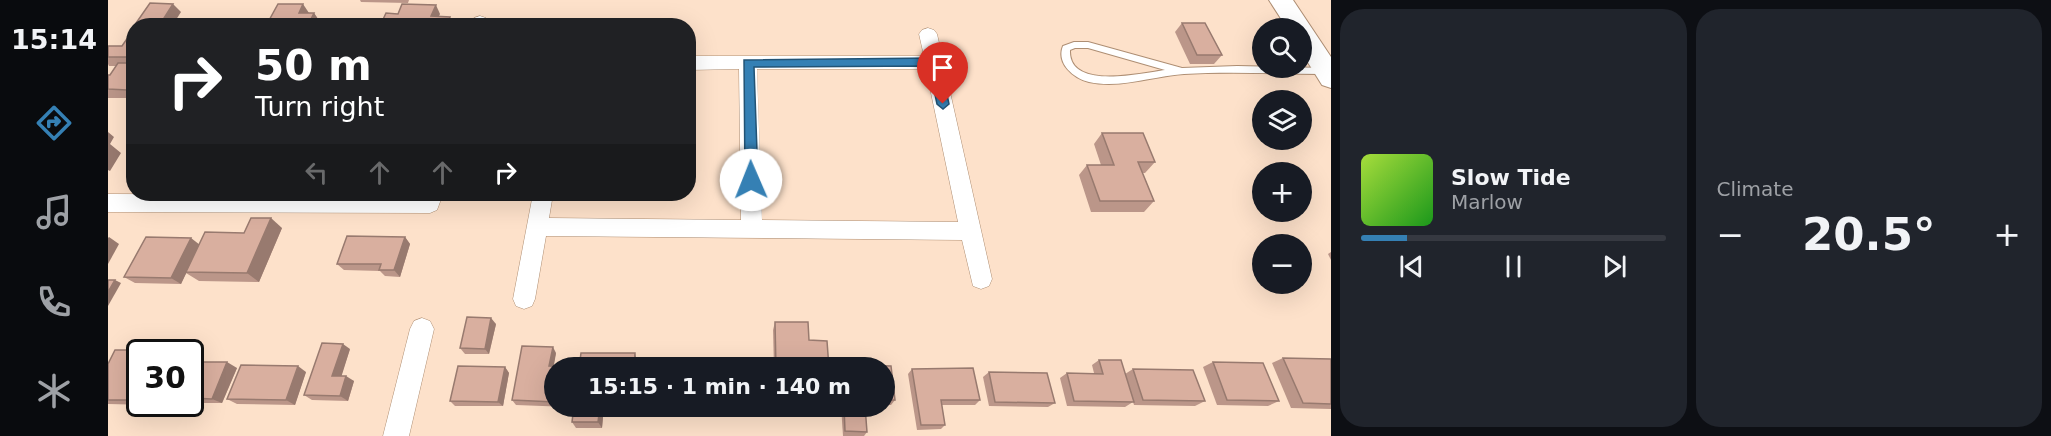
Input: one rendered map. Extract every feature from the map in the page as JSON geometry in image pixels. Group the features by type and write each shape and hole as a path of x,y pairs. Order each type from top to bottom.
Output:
{"street":[{"path":"1281,0 1293,18"},
{"path":"928,34 981,279"},
{"path":"1312,49 1329,75"},
{"path":"696,63 934,62"},
{"path":"748,63 752,228"},
{"path":"524,299 542,201"},
{"path":"537,227 971,231"},
{"path":"396,436 422,329"}],"lane":[{"path":"1182,71 1088,45 1074,45 1066,48 1065,54 1074,70 1088,78 1104,80 1182,71 1329,75"}],"building":[{"path":"150,3 173,4 164,18 140,18"},
{"path":"278,4 303,4 299,13 314,13 312,18 270,18"},
{"path":"402,4 436,5 431,16 450,17 384,18 386,13 398,14"},
{"path":"1182,23 1205,23 1222,55 1197,55"},
{"path":"126,40 126,57 108,57 108,46 122,46"},
{"path":"118,63 126,63 126,90 108,89 108,75"},
{"path":"1102,133 1143,133 1155,162 1138,162 1154,201 1100,201 1087,165 1114,165"},
{"path":"251,218 271,218 247,273 186,272 205,232 244,233"},
{"path":"347,236 405,237 394,270 379,270 381,264 337,264"},
{"path":"146,237 191,238 171,278 124,277"},
{"path":"108,280 115,280 108,292"},
{"path":"467,317 491,318 485,349 460,348"},
{"path":"775,322 808,322 809,340 827,341 828,357 776,357"},
{"path":"322,343 343,344 332,376 346,376 340,396 304,395"},
{"path":"522,346 553,347 551,357 544,357 544,401 512,400"},
{"path":"115,350 126,350 126,400 108,400 108,364"},
{"path":"581,353 635,353 635,357 580,357"},
{"path":"1283,358 1331,359 1331,404 1303,403"},
{"path":"1099,360 1121,360 1134,402 1074,401 1067,373 1103,374"},
{"path":"204,362 227,362 212,399 204,399"},
{"path":"1213,362 1263,363 1279,401 1227,400"},
{"path":"241,365 298,366 286,400 227,399"},
{"path":"458,366 505,367 498,402 450,401"},
{"path":"973,368 980,400 941,400 945,425 921,425 912,369"},
{"path":"1133,369 1193,370 1205,401 1143,400"},
{"path":"989,372 1047,373 1055,403 995,402"},
{"path":"573,417 599,417 598,422 572,422"},
{"path":"844,417 866,417 867,432 845,431"}],"route":[{"path":"751,180 748,63 934,62 943,104"}]}
